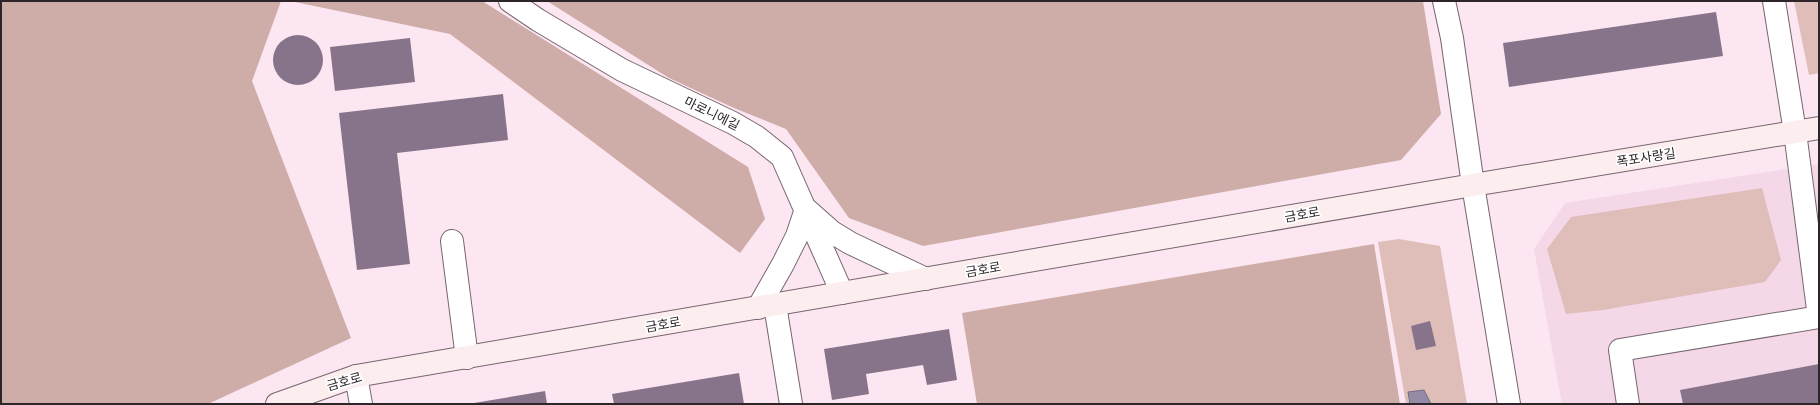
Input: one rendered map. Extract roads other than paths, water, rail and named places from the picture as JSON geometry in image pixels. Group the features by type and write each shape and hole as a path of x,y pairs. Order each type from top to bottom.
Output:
{"street":[{"name":"마로니에길","path":"510,1 538,20 622,70 733,123 757,137 782,157 842,293"},
{"path":"1444,1 1452,38 1473,185 1509,404"},
{"path":"1628,404 1620,350 1819,317 1795,132 1774,1"},
{"name":"폭포사랑길","path":"1473,185 1819,128"},
{"name":"금호로","path":"277,404 356,376 1473,185"},
{"path":"791,404 767,306 783,264 797,236 806,209 832,232 850,243 926,279"},
{"path":"452,241 467,358"},
{"path":"356,376 362,404"}]}
